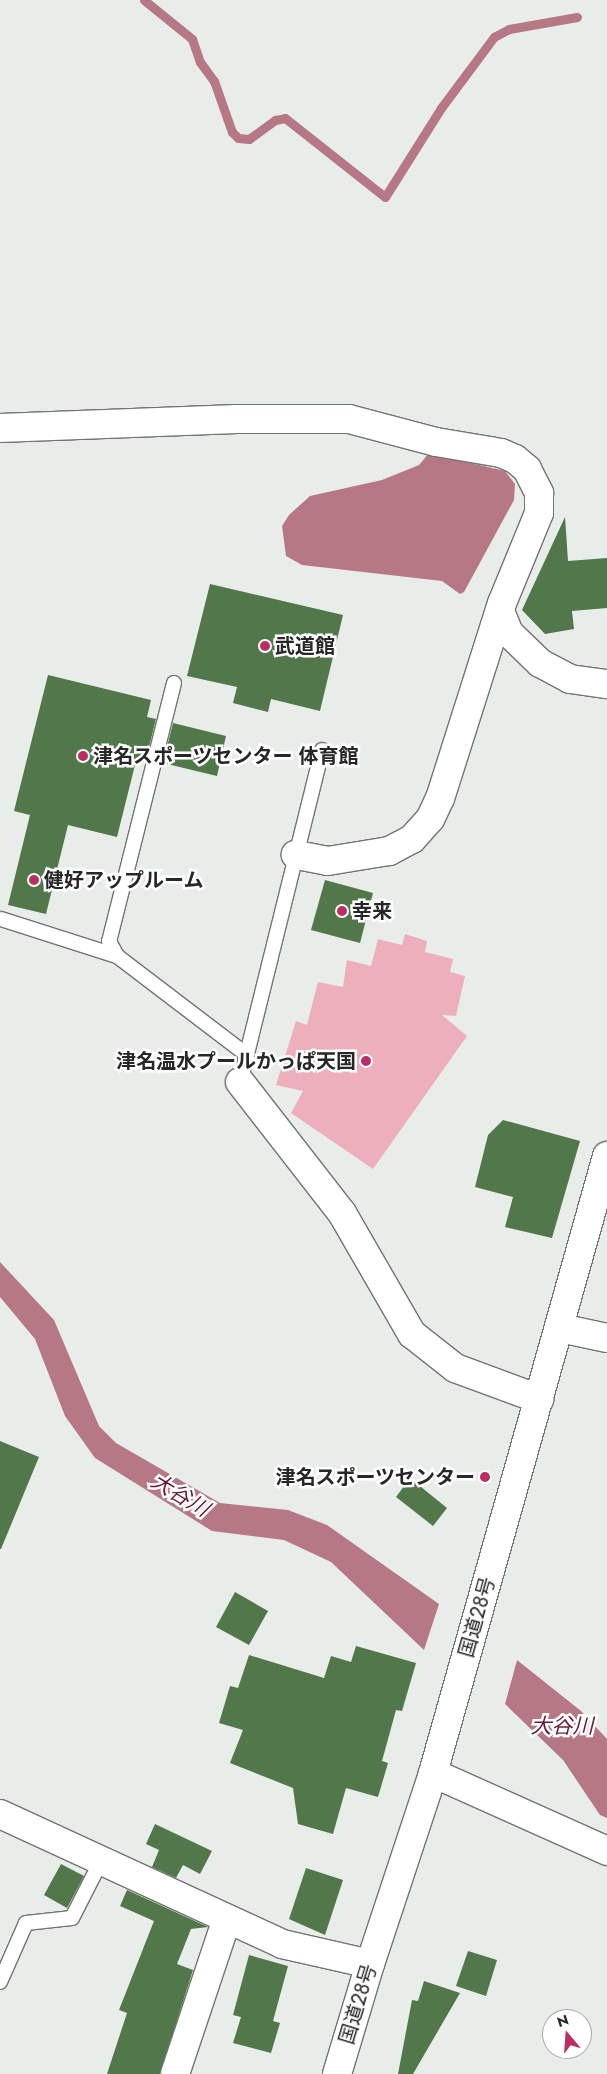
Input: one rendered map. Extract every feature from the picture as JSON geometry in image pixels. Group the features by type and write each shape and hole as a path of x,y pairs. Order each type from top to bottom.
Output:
{"main road":[{"path":"0,428 237,419 349,419 436,442 501,453 527,470 539,493 539,513 500,611 440,798 430,819 412,839 389,851 328,861 296,854"},
{"path":"500,611 509,633 540,663 570,679 607,684"},
{"path":"240,1082 342,1213 412,1334 455,1368 540,1399"},
{"name":"国道28号","path":"337,2074 370,1964 433,1773 607,1156"},
{"path":"560,1328 607,1338"},
{"path":"433,1773 607,1851"},
{"path":"0,1814 282,1944 370,1964"},
{"path":"176,2074 227,1919"}],"lane":[{"path":"117,956 109,941 174,683"},
{"path":"240,1082 322,750"},
{"path":"1,919 117,956 247,1055"},
{"path":"0,1982 26,1923 72,1918 101,1861"}],"shaded area":[{"name":"津名温水プールかっぱ天国","path":"405,934 427,941 425,952 453,959 450,972 465,976 456,1016 442,1015 467,1036 373,1169 291,1113 303,1091 276,1085 296,1021 307,1025 318,982 343,987 347,960 371,966 378,939 402,945"}],"water":[{"path":"429,453 505,471 515,484 514,500 464,592 460,594 442,581 302,565 286,556 282,526 289,515 310,496 382,480 419,465"},
{"name":"大谷川","path":"0,1262 54,1320 99,1426 116,1443 220,1503 288,1510 327,1525 439,1604 424,1650 331,1562 284,1540 212,1531 95,1458 65,1416 35,1339 0,1297"},
{"name":"大谷川","path":"517,1660 581,1711 607,1739 607,1818 600,1815 563,1760 505,1704"}],"pier":[{"path":"440,1602 427,1651 424,1653"},
{"path":"515,1667 504,1706 503,1703"}],"building":[{"path":"565,517 568,561 607,558 607,608 572,611 574,629 545,634 522,610"},
{"name":"武道館","path":"210,584 343,615 320,711 271,699 268,712 233,703 237,687 187,676"},
{"name":"津名スポーツセンター 体育館","path":"48,675 151,700 147,717 156,719 146,759 137,757 117,837 68,825 46,914 8,905 30,815 14,811"},
{"path":"173,723 226,736 217,776 163,763"},
{"name":"幸来","path":"325,880 373,893 360,943 311,930"},
{"path":"503,1120 580,1141 552,1238 505,1227 513,1197 475,1187 488,1135"},
{"path":"0,1441 39,1457 1,1549 0,1549"},
{"path":"410,1478 447,1508 433,1526 396,1497"},
{"path":"235,1592 268,1611 249,1645 216,1627"},
{"path":"356,1646 416,1663 402,1711 396,1710 382,1761 388,1763 378,1797 346,1788 333,1834 298,1824 293,1788 230,1763 243,1730 219,1723 230,1686 238,1688 249,1655 324,1678 331,1656 351,1662"},
{"path":"155,1824 212,1851 200,1874 183,1865 176,1878 152,1867 159,1850 146,1844"},
{"path":"61,1864 84,1876 67,1908 44,1895"},
{"path":"306,1868 343,1880 325,1935 289,1919"},
{"path":"127,1890 208,1927 191,1929 177,1964 193,1970 160,2074 107,2074 127,2013 119,2010 154,1921 120,1906"},
{"path":"468,1951 497,1960 486,1996 456,1986"},
{"path":"249,1955 288,1966 273,2021 280,2023 271,2053 233,2043 241,2017 233,2015"},
{"path":"424,1981 460,1993 413,2074 398,2074 412,2000 418,2001"}],"waterway":[{"path":"144,0 192,39 200,62 214,81 232,132 238,138 249,139 275,120 285,118 385,197 441,108 494,37 509,29 577,17"}],"place":[{"name":"武道館","path":"265,646"},
{"name":"津名スポーツセンター 体育館","path":"83,756"},
{"name":"健好アップルーム","path":"34,880"},
{"name":"幸来","path":"342,911"},
{"name":"津名温水プールかっぱ天国","path":"366,1061"},
{"name":"津名スポーツセンター","path":"485,1477"}]}
